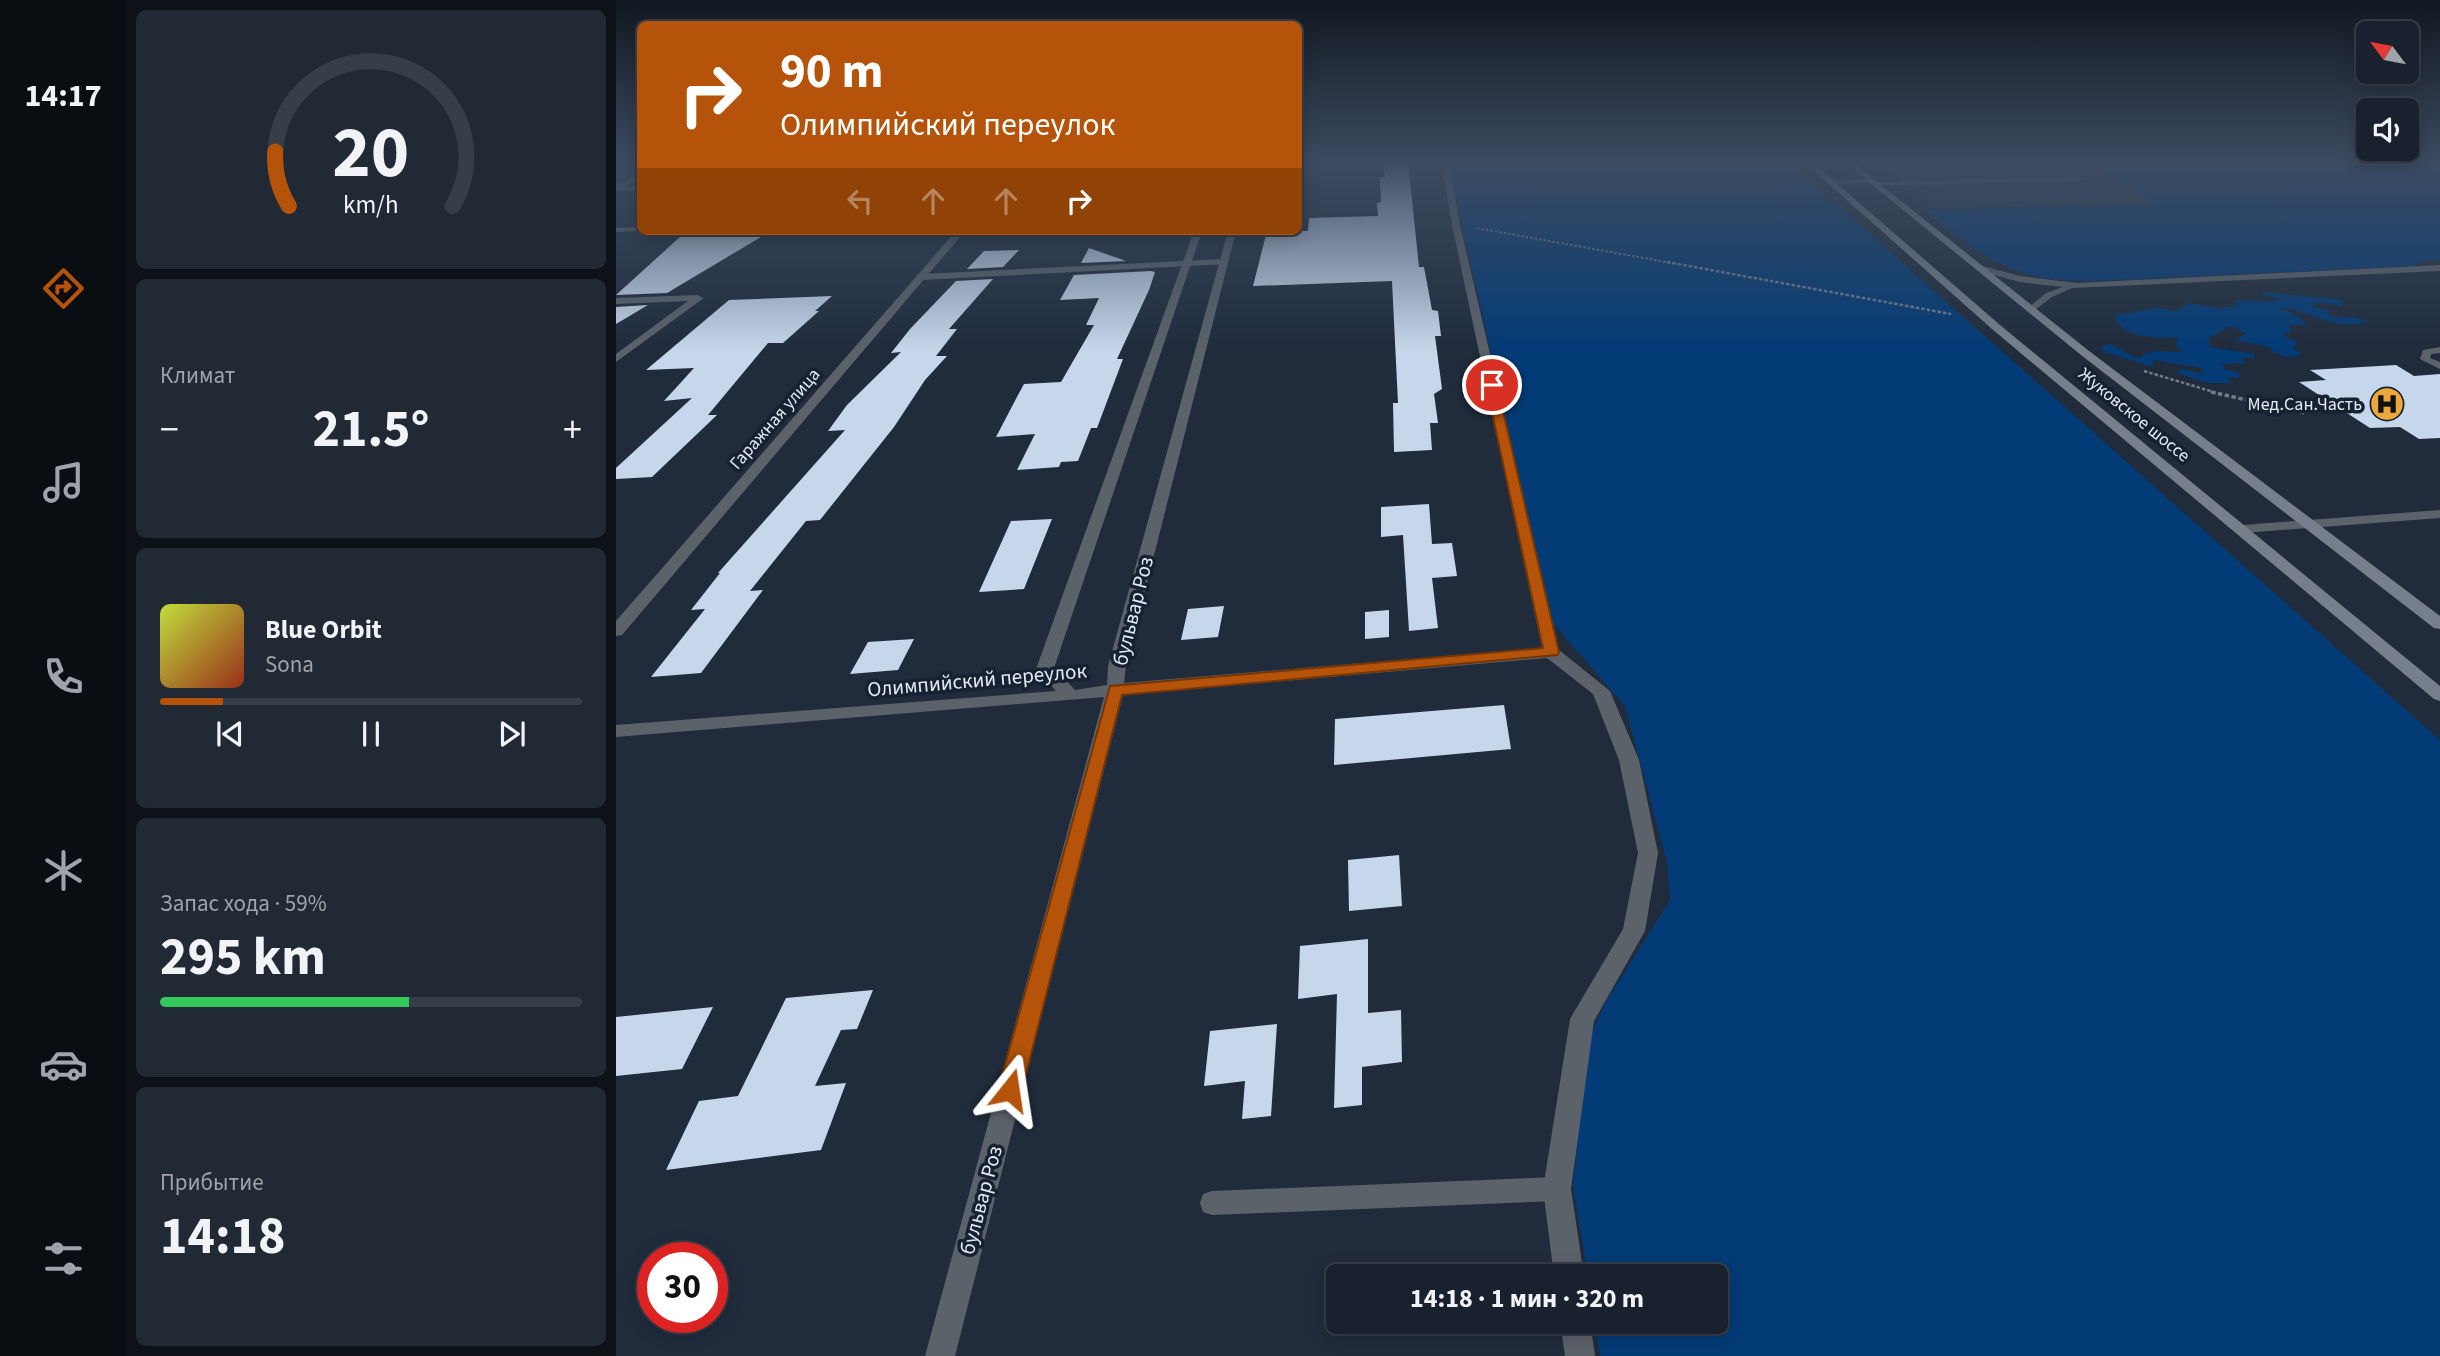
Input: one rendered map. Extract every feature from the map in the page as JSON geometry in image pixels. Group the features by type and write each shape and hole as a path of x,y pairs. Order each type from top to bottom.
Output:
{"main road":[{"name":"Жуковское шоссе","path":"1878,224 1996,327 2440,695"},
{"name":"Жуковское шоссе","path":"1925,224 2031,310 2440,624"}],"street":[{"path":"1456,225 1551,652 1601,691 1629,760 1648,853 1633,931 1582,1019 1557,1189 1567,1264"},
{"name":"Гаражная улица","path":"616,631 958,235"},
{"path":"1071,696 1045,669 1197,235"},
{"name":"бульвар Роз","path":"940,1356 1231,235"},
{"name":"Олимпийский переулок","path":"616,731 1071,696 1551,652"},
{"path":"1577,1334 1580,1356"}],"lane":[{"path":"616,229 637,229"},
{"path":"922,277 1224,262"},
{"path":"1979,268 2020,279 2077,286 2440,268"},
{"path":"2031,310 2049,295 2077,286"},
{"path":"616,301 698,298 616,359"},
{"path":"2440,350 2427,352 2425,355 2425,359 2440,366"},
{"path":"2243,529 2440,514"},
{"path":"1212,1203 1557,1189"}],"path":[{"path":"1456,225 1958,315 1996,327"},
{"path":"2134,368 2219,394 2305,414"}],"shaded area":[{"path":"1462,224 1859,224 2440,740 2440,1356 1600,1356 1597,1334 1728,1334 1728,1264 1586,1264 1573,1185 1588,1042 1604,1005 1670,900 1667,862 1625,706 1551,621"},
{"path":"1943,224 2440,224 2440,260 2425,260 2412,266 2093,281 2039,277 2001,264"},
{"path":"2262,292 2342,300 2343,307 2319,302 2311,306 2330,311 2328,316 2368,321 2356,324 2334,323 2279,307 2299,317 2307,325 2289,325 2291,332 2282,335 2297,342 2293,349 2303,354 2287,357 2273,352 2269,347 2236,340 2246,333 2231,326 2209,338 2210,347 2254,354 2254,358 2241,358 2247,363 2221,364 2226,370 2238,372 2239,378 2226,377 2233,383 2208,383 2177,373 2180,369 2204,374 2201,368 2153,360 2153,367 2102,351 2102,346 2111,344 2138,359 2154,352 2183,352 2176,345 2178,338 2132,333 2118,323 2114,315 2158,308 2176,311 2190,303 2217,308 2238,306 2234,301 2275,301 2278,298 2264,296"}],"building":[{"path":"1309,224 1415,224 1419,267 1424,267 1432,310 1438,311 1441,336 1435,336 1442,389 1434,394 1438,423 1430,423 1432,450 1394,452 1393,403 1398,403 1392,281 1253,286 1266,235 1302,235 1302,231 1308,231"},
{"path":"764,235 667,293 616,295 680,237"},
{"path":"1089,248 1126,261 1081,263"},
{"path":"1019,250 1003,267 967,269 984,251"},
{"path":"1155,272 1149,290 1117,359 1123,359 1097,428 1091,428 1078,461 1061,462 1059,467 1017,470 1035,434 996,437 1018,395 1024,384 1061,382 1094,325 1086,325 1099,298 1060,300 1074,275"},
{"path":"993,279 949,329 957,329 936,356 947,356 925,380 894,427 820,520 806,521 750,591 763,590 701,673 651,677 705,609 691,610 718,573 845,430 828,431 847,405 901,352 891,353 910,329 956,281"},
{"path":"832,296 783,343 768,343 708,415 717,415 652,477 616,479 616,468 692,398 664,401 694,368 646,370 729,300"},
{"path":"648,305 616,324 616,307"},
{"name":"Мед.Сан.Часть","path":"2396,365 2414,376 2440,374 2440,438 2419,439 2400,427 2370,428 2299,382 2326,380 2310,370"},
{"path":"1429,504 1432,544 1452,543 1457,576 1432,578 1438,628 1409,631 1403,535 1381,537 1381,507"},
{"path":"1052,519 1024,589 979,592 1011,521"},
{"path":"1224,606 1218,637 1181,640 1188,609"},
{"path":"1389,610 1389,637 1365,639 1365,612"},
{"path":"914,639 898,670 850,674 868,642"},
{"path":"1504,705 1511,749 1334,765 1335,719"},
{"path":"1399,855 1402,906 1349,911 1348,860"},
{"path":"1368,939 1368,1013 1401,1010 1402,1062 1362,1067 1362,1105 1334,1108 1337,994 1298,999 1300,946"},
{"path":"873,990 857,1029 841,1030 815,1086 846,1083 821,1150 666,1170 699,1101 738,1096 786,998"},
{"path":"713,1007 682,1069 616,1076 616,1017"},
{"path":"1277,1024 1271,1116 1242,1119 1245,1081 1204,1086 1210,1031"}],"place":[{"name":"Мед.Сан.Часть","path":"2387,404"}],"route":[{"path":"1010,1090 1115,690 1551,652 1492,385"}]}
